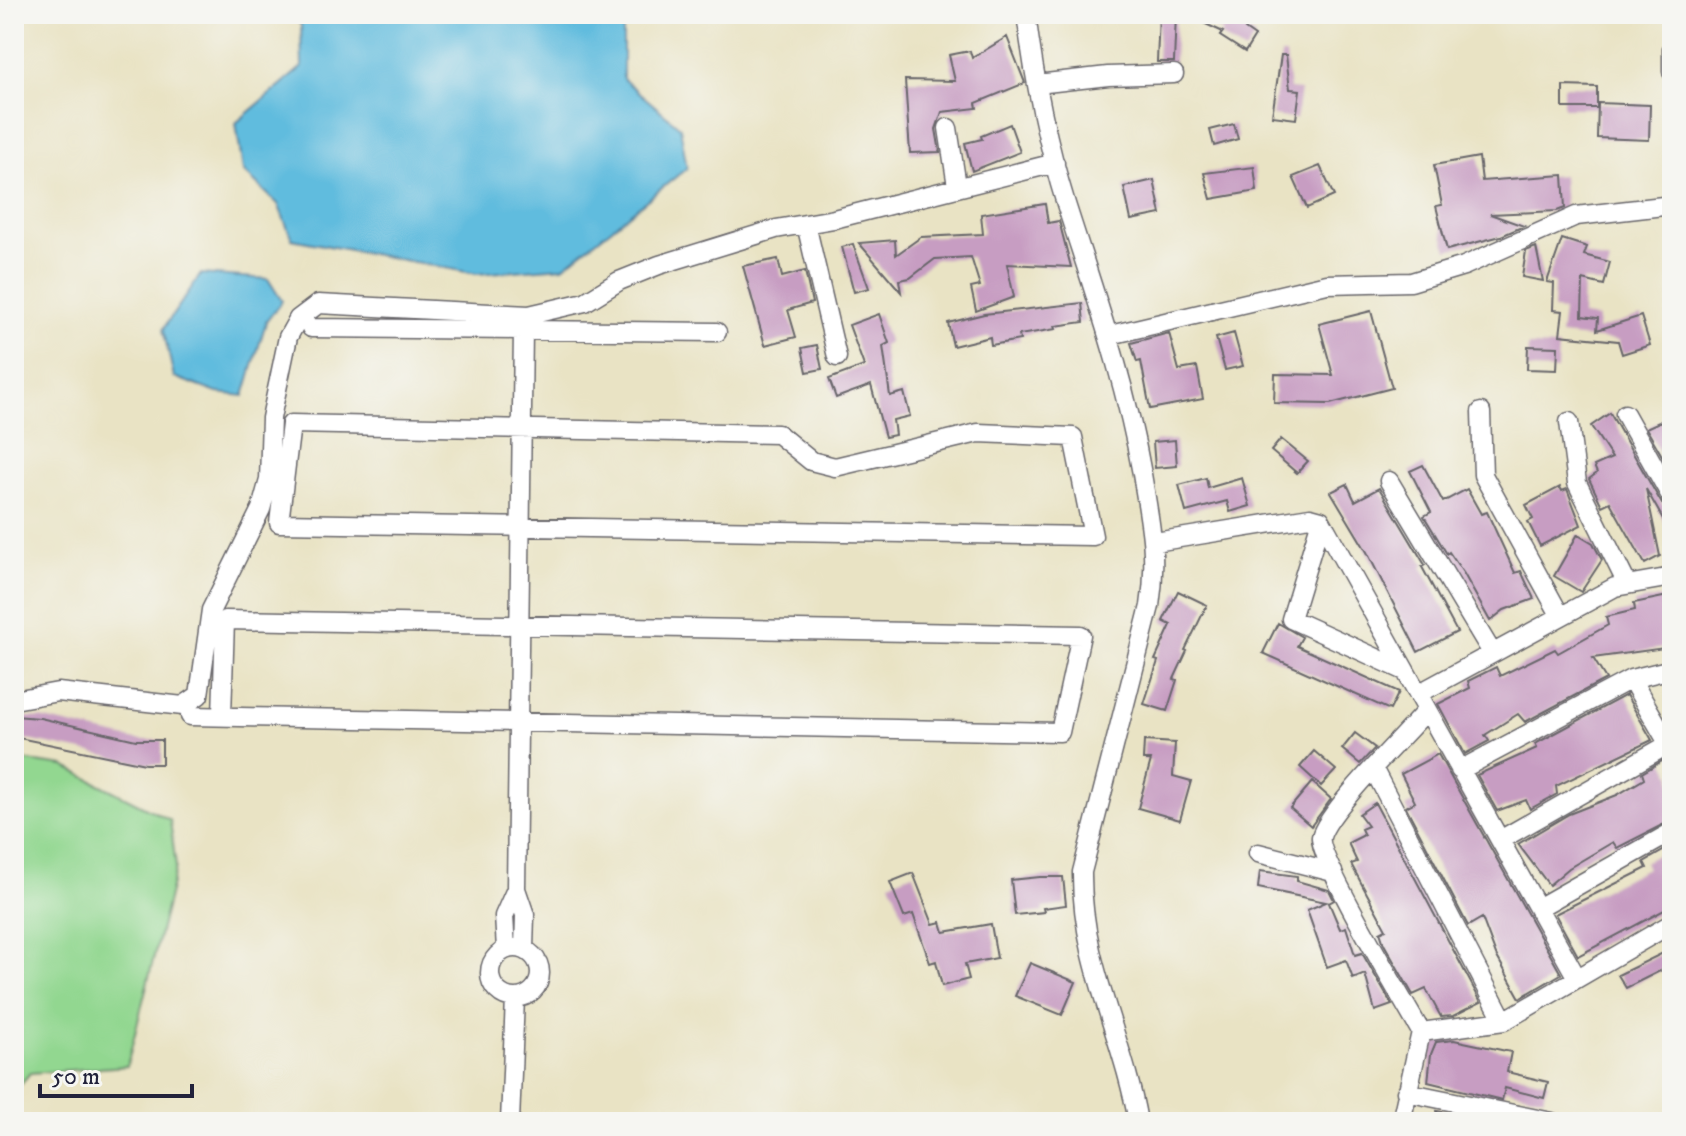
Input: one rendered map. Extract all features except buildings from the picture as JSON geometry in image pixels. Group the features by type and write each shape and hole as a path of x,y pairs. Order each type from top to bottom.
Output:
{"street":[{"path":"1026,14 1037,84 1055,163 1129,402 1155,542 1156,568 1150,606 1082,872 1082,913 1087,943 1138,1122"},
{"path":"1672,48 1672,72"},
{"path":"1037,84 1108,76 1174,74"},
{"path":"948,128 957,186"},
{"path":"14,700 58,692 183,706 199,695 211,610 261,509 269,480 271,418 288,337 298,319 318,304 529,315 585,302 619,281 659,265 776,229 1055,163"},
{"path":"1110,335 1327,284 1411,282 1464,266 1576,216 1672,205"},
{"path":"806,224 837,357"},
{"path":"311,328 717,332"},
{"path":"515,949 495,958 490,971 492,985 502,994 515,998 529,993 539,982 537,960 515,949 504,916 516,889 523,330"},
{"path":"1481,412 1483,475 1560,615"},
{"path":"1625,414 1672,498"},
{"path":"1569,422 1577,483 1627,584"},
{"path":"291,424 522,429 778,434 811,461 835,467 978,433 1073,437 1093,536 279,523 291,424"},
{"path":"1389,481 1491,651"},
{"path":"1155,542 1310,517 1321,520 1577,978"},
{"path":"1321,520 1291,619 1405,671"},
{"path":"1401,1122 1421,1032 1333,872 1320,843 1323,831 1374,770 1422,702 1491,651 1627,584 1672,577"},
{"path":"190,716 1060,732 1081,635 225,620 222,716"},
{"path":"1460,770 1631,679 1672,669"},
{"path":"1500,840 1670,747 1631,679"},
{"path":"1374,770 1504,1021"},
{"path":"1538,908 1672,832"},
{"path":"1258,853 1333,872"},
{"path":"1421,1032 1504,1021 1669,925"},
{"path":"510,1122 515,998"},
{"path":"1406,1092 1552,1122"}],"green space":[{"path":"14,759 64,766 170,820 176,867 127,1066 30,1073 14,1092"}],"water":[{"path":"290,14 629,14 623,27 623,79 680,127 687,168 563,267 477,274 292,239 278,204 243,171 236,123 302,67 301,25"},
{"path":"201,274 268,279 282,301 266,322 244,396 217,393 174,377 163,329"}]}
